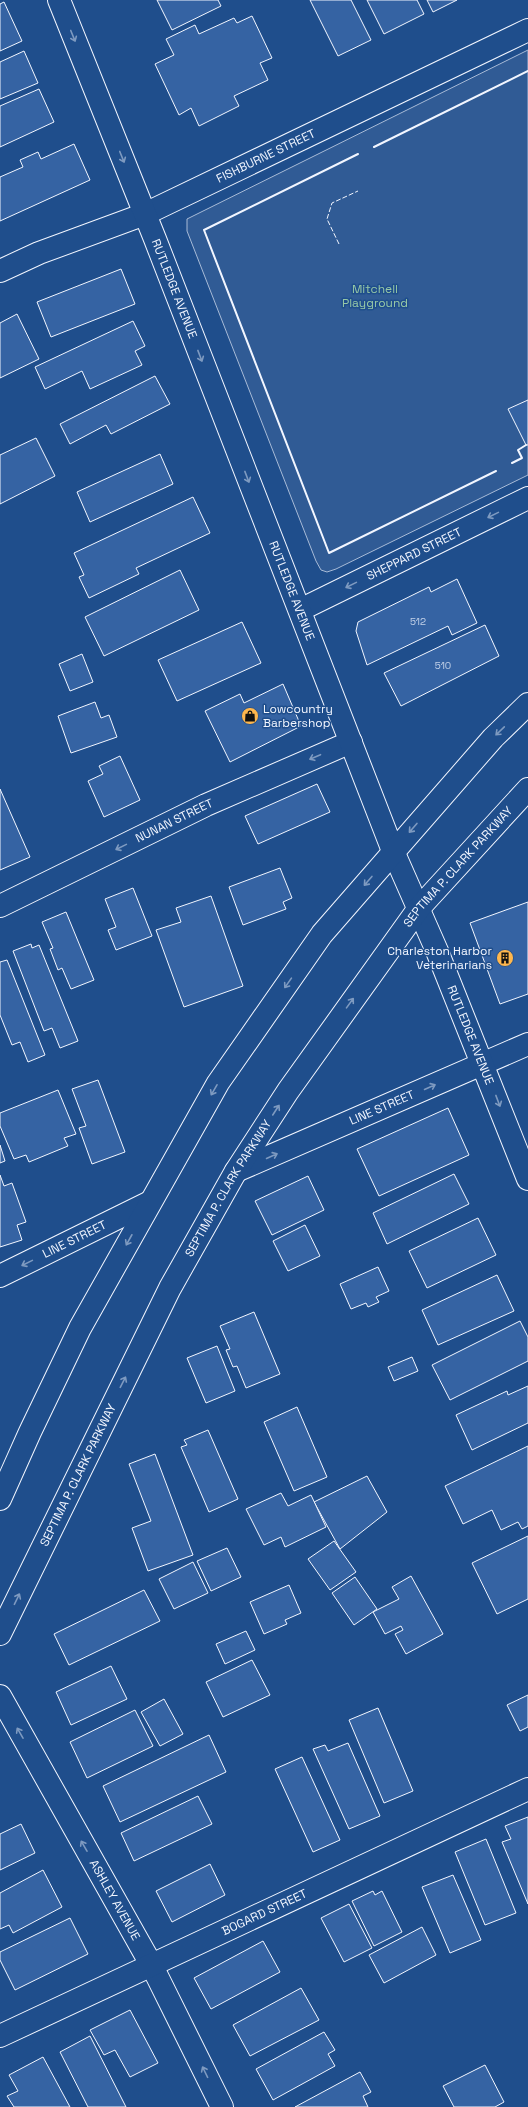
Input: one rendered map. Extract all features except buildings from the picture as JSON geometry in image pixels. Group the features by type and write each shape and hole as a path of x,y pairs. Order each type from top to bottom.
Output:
{"main road":[{"name":"RUTLEDGE AVENUE","path":"59,0 145,214 393,851 419,908 528,1179"},
{"name":"FISHBURNE STREET","path":"0,271 39,253 145,214 528,30"},
{"name":"SHEPPARD STREET","path":"300,610 528,498"},
{"path":"0,1499 30,1432 80,1328 218,1083 322,934 493,738 528,704"},
{"name":"NUNAN STREET","path":"0,906 206,805 351,742"},
{"name":"SEPTIMA P. CLARK PARKWAY","path":"0,1634 170,1288 236,1171 293,1084 419,908 528,789"},
{"name":"LINE STREET","path":"236,1171 528,1044"},
{"name":"LINE STREET","path":"0,1276 150,1202"},
{"name":"ASHLEY AVENUE","path":"0,1696 152,1966 222,2107"},
{"name":"BOGARD STREET","path":"0,2036 528,1789"}],"shaded area":[{"name":"Mitchell Playground","path":"528,50 528,475 336,569 327,572 321,570 316,561 187,231 187,219"}],"fence":[{"path":"339,244 327,219 332,203 358,191"}],"wall":[{"path":"374,147 528,71"},
{"path":"358,154 204,230 329,553 496,471"},
{"path":"512,463 522,458 518,450 526,445"}],"place":[{"name":"Lowcountry Barbershop","path":"250,716"},
{"name":"Charleston Harbor Veterinarians","path":"505,958"}]}
